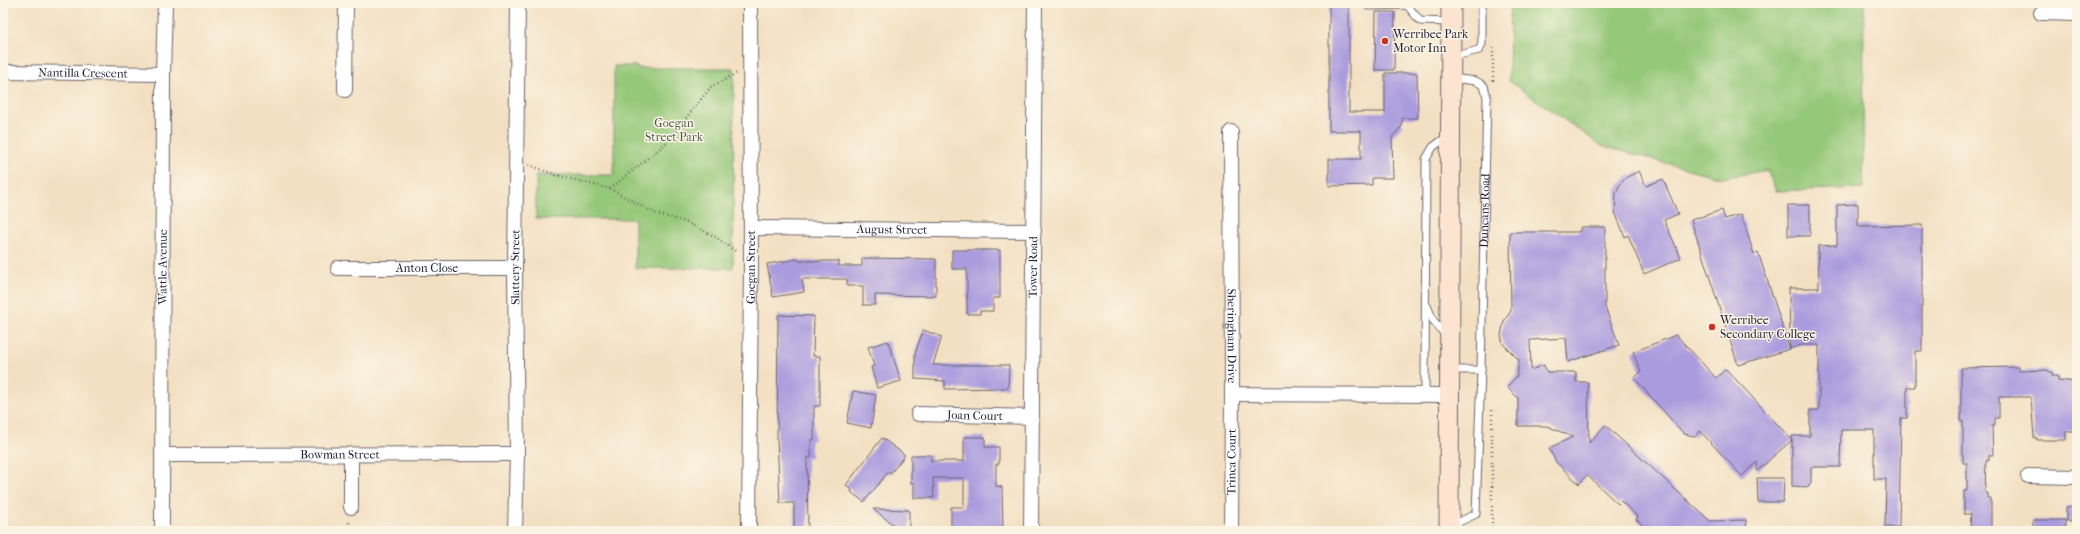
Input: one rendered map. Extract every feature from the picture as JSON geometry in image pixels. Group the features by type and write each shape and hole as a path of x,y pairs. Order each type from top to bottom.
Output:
{"main road":[{"name":"Duncans Road","path":"1449,529 1451,3"}],"street":[{"name":"Wattle Avenue","path":"162,531 163,74 165,3"},
{"path":"345,90 346,3"},
{"name":"Slattery Street","path":"515,531 517,454 515,268 518,161 518,3"},
{"name":"Goegan Street","path":"749,531 751,261 750,3"},
{"name":"Tower Road","path":"1031,531 1035,3"},
{"path":"2041,13 2077,14"},
{"name":"Nantilla Crescent","path":"3,72 163,74"},
{"name":"Sheringham Drive","path":"1231,132 1232,394 1450,395"},
{"name":"August Street","path":"751,228 1034,231"},
{"name":"Anton Close","path":"338,268 515,268"},
{"name":"Trinca Court","path":"1231,531 1232,394"},
{"name":"Joan Court","path":"918,414 1032,417"},
{"name":"Bowman Street","path":"163,455 517,454"},
{"path":"351,455 351,507"},
{"path":"2028,476 2077,476"}],"lane":[{"path":"1451,58 1479,50 1482,44 1482,3"},
{"path":"1368,6 1407,4 1420,21 1451,22"},
{"name":"Duncans Road","path":"1449,529 1476,514 1481,370 1487,97 1484,86 1476,81 1451,78"},
{"path":"1425,395 1426,159 1433,147 1451,134"},
{"path":"1425,299 1433,320 1450,341"},
{"path":"1450,370 1481,370"}],"path":[{"path":"610,189 664,145 711,87 724,78 751,68"},
{"path":"518,161 556,175 610,189 657,214 686,222 714,236 751,261"}],"green space":[{"path":"1510,3 1864,3 1863,188 1776,191 1767,170 1722,178 1602,146 1509,81"},
{"name":"Goegan Street Park","path":"614,66 636,66 636,68 734,68 733,268 635,268 635,219 536,219 536,175 614,175"}],"building":[{"path":"1329,3 1349,3 1349,112 1385,112 1385,73 1417,73 1418,118 1402,118 1402,126 1392,137 1393,178 1372,178 1372,185 1329,186 1329,159 1361,159 1361,131 1329,131"},
{"path":"1376,12 1395,12 1394,70 1375,70"},
{"path":"1639,171 1646,186 1663,179 1678,214 1664,220 1681,258 1644,274 1628,235 1625,237 1615,212 1616,193 1620,184 1627,177"},
{"path":"1858,204 1858,226 1922,225 1922,351 1915,351 1915,387 1907,387 1907,418 1901,418 1899,527 1885,527 1886,479 1874,479 1874,430 1841,430 1840,467 1811,467 1811,484 1809,484 1809,487 1792,486 1792,436 1810,436 1810,410 1819,410 1819,345 1801,345 1790,349 1789,288 1819,288 1818,246 1837,245 1837,205"},
{"path":"1788,205 1810,205 1810,236 1788,236"},
{"path":"1722,210 1725,219 1741,214 1754,254 1758,252 1790,349 1738,365 1691,220"},
{"path":"1581,227 1605,227 1605,307 1619,345 1568,362 1566,338 1530,340 1531,370 1544,365 1547,372 1576,372 1576,382 1588,382 1589,443 1605,425 1710,521 1746,520 1747,531 1649,531 1636,519 1638,517 1621,501 1618,504 1587,475 1579,484 1556,462 1549,448 1573,437 1547,426 1518,426 1518,398 1507,387 1517,376 1519,360 1503,344 1501,335 1504,321 1511,311 1510,232 1579,232"},
{"path":"952,250 1000,250 1000,298 993,298 993,311 980,311 980,314 967,314 967,269 952,269"},
{"path":"862,258 936,259 936,296 875,295 875,305 863,305 863,286 847,286 847,279 802,279 804,292 773,297 767,264 798,259 799,261 839,261 839,266 862,266"},
{"path":"778,315 814,316 813,356 820,356 820,406 814,406 814,440 811,440 811,458 807,458 808,531 794,531 794,503 780,503 777,440"},
{"path":"923,330 942,337 933,365 1009,365 1008,388 945,389 945,381 915,379 915,354"},
{"path":"1676,335 1716,378 1726,369 1792,440 1757,471 1757,462 1742,476 1700,431 1695,436 1684,434 1634,378 1641,372 1633,352"},
{"path":"888,341 901,381 877,388 871,367 874,366 868,347"},
{"path":"2019,367 2019,371 2048,370 2049,372 2052,372 2052,376 2058,376 2058,380 2077,382 2077,431 2066,431 2066,440 2037,440 2037,438 2034,438 2031,397 1999,397 1999,418 1995,418 1995,426 1992,426 1993,455 1989,455 1989,460 1986,460 1985,493 1988,493 1988,498 1991,498 1991,531 1970,531 1971,514 1964,514 1964,491 1967,491 1967,463 1963,463 1961,368"},
{"path":"853,391 876,395 871,428 847,423"},
{"path":"964,437 985,437 985,447 999,447 999,464 996,464 996,486 1002,487 1003,531 951,531 951,507 964,507 964,478 933,478 934,498 914,498 914,483 911,483 911,455 931,455 931,461 964,461"},
{"path":"882,438 905,455 890,474 888,472 864,502 851,492 852,490 846,485"},
{"path":"1757,478 1784,478 1783,502 1758,502"},
{"path":"2066,507 2077,507 2077,521 2066,521"},
{"path":"873,509 909,510 909,529 899,529"},
{"path":"2033,520 2065,520 2065,531 2033,531"}],"place":[{"name":"Werribee Park Motor Inn","path":"1385,41"},
{"name":"Werribee Secondary College","path":"1712,327"}]}
